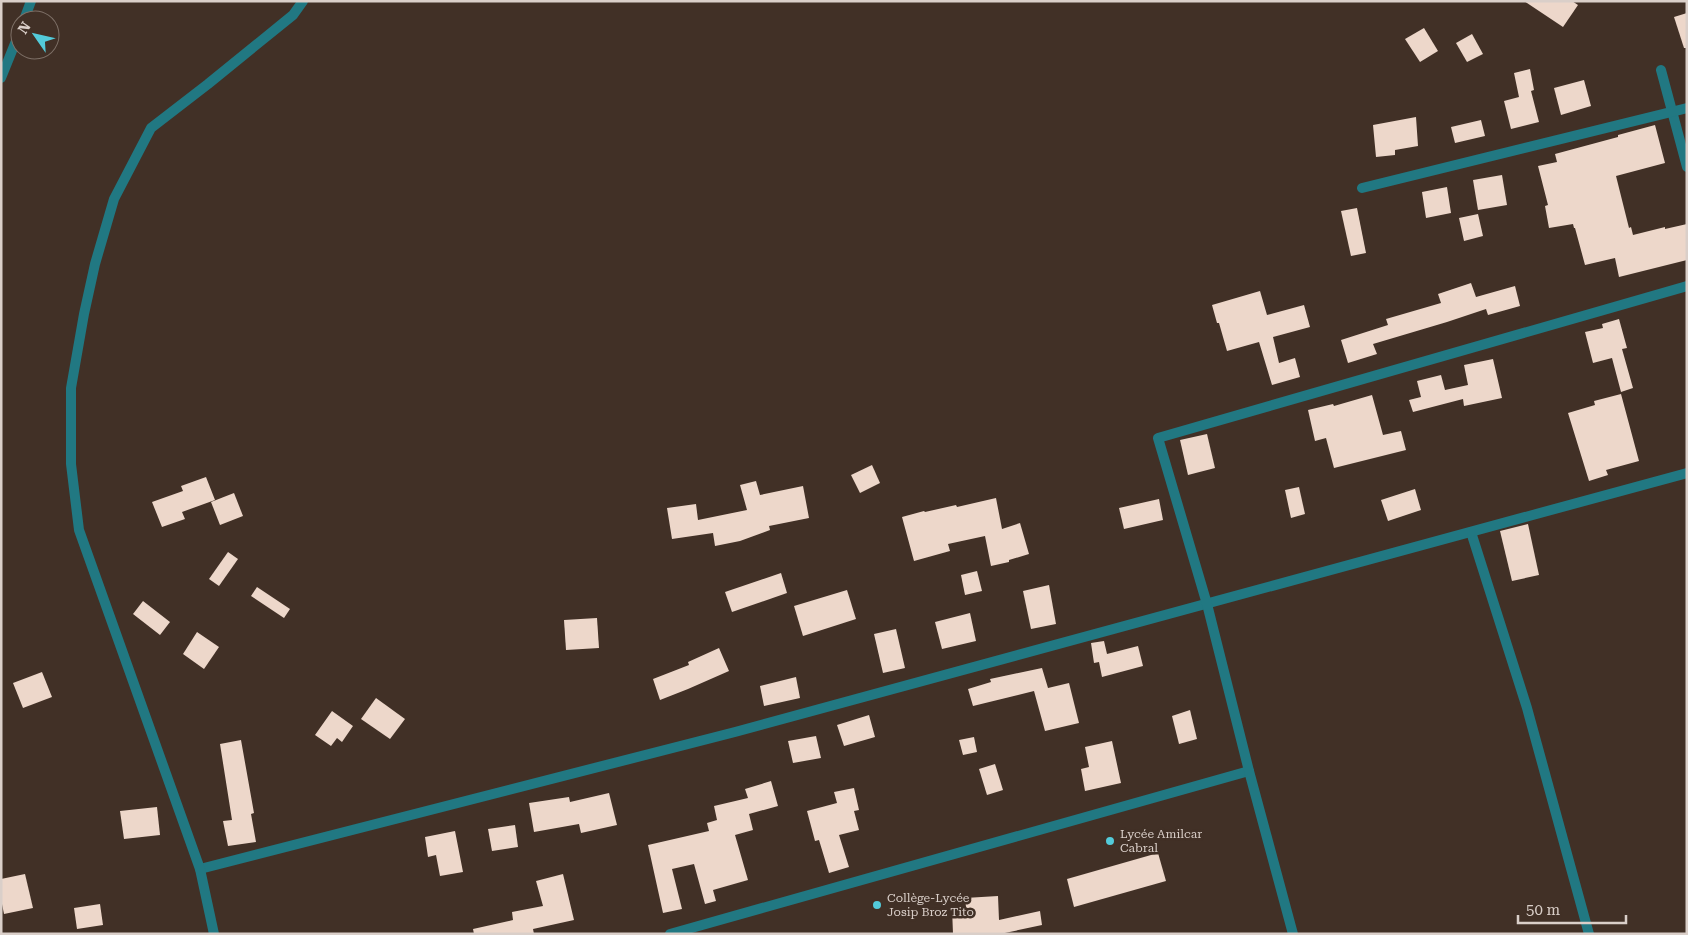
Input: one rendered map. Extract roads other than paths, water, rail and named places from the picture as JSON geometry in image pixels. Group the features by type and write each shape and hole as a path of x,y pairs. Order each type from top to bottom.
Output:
{"street":[{"path":"214,934 200,869 79,530 71,464 71,388 95,264 114,199 151,128 293,15 303,1"},
{"path":"1,78 10,56"},
{"path":"1661,70 1687,167"},
{"path":"1362,188 1687,108"},
{"path":"1293,934 1207,604 1158,438 1687,286"},
{"path":"200,869 735,732 1687,473"},
{"path":"1471,532 1527,708 1589,934"},
{"path":"670,934 1249,771"}],"place":[{"name":"Lycée Amilcar Cabral","path":"1110,841"},
{"name":"Collège-Lycée Josip Broz Tito","path":"877,905"}]}
